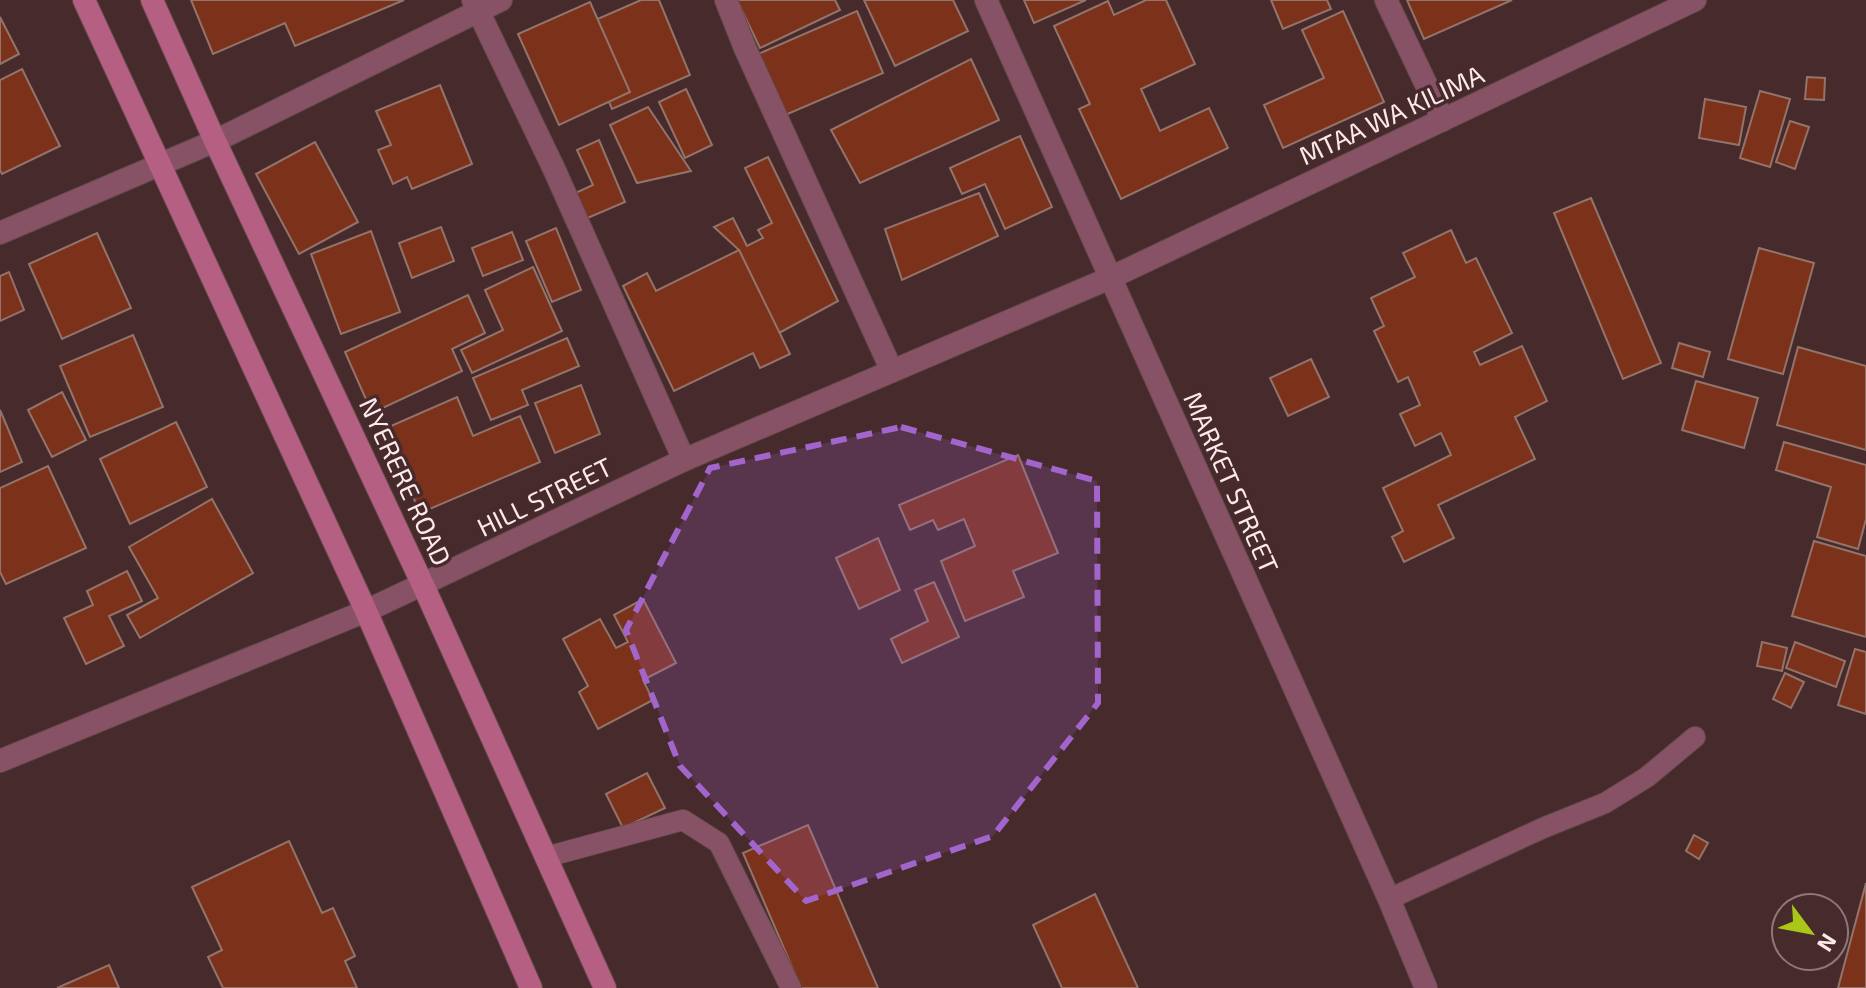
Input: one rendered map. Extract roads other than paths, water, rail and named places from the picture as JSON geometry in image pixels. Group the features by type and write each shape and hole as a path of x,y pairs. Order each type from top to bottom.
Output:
{"main road":[{"path":"84,0 366,611 531,988"},
{"name":"NYERERE ROAD","path":"152,0 423,585 605,988"}],"street":[{"path":"0,233 162,166 475,5 501,0"},
{"path":"726,0 892,371"},
{"name":"MARKET STREET","path":"986,0 1389,899 1426,988"},
{"path":"1386,0 1443,120"},
{"name":"MTAA WA KILIMA","path":"1110,278 1443,120 1659,8 1695,0"},
{"path":"475,5 554,169 684,460"},
{"name":"HILL STREET","path":"0,761 366,611 684,460 1110,278"}],"lane":[{"path":"1389,899 1605,803 1647,777 1695,737"},
{"path":"546,857 683,820 719,843 791,988"}]}
